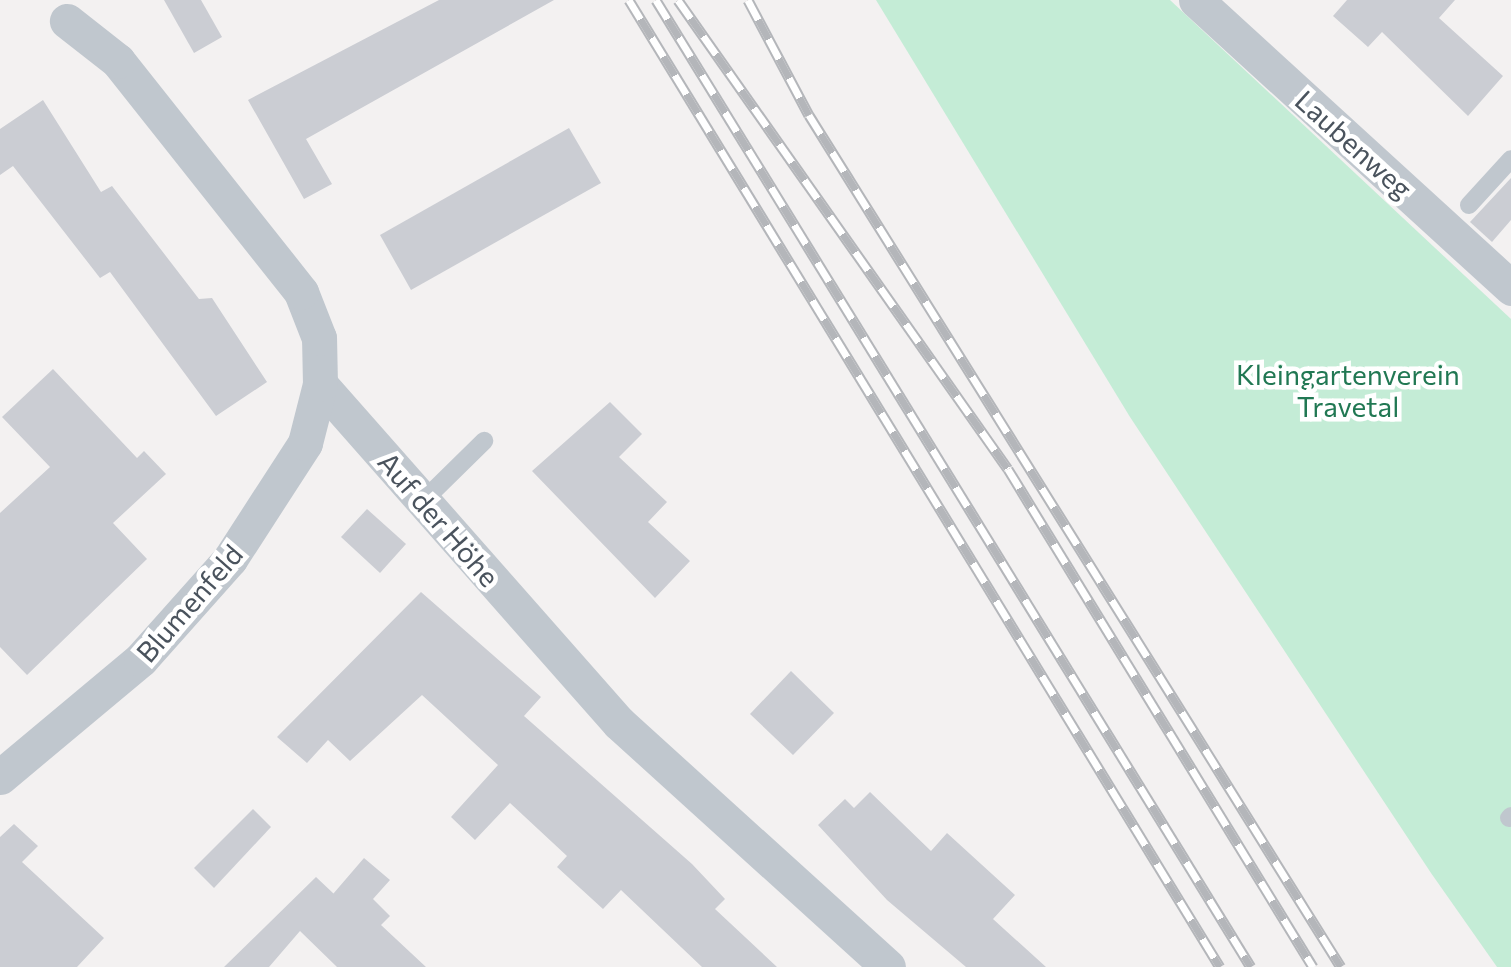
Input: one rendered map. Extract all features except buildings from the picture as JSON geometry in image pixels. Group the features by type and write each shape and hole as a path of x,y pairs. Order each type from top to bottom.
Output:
{"street":[{"name":"Laubenweg","path":"1196,0 1511,288"},
{"path":"67,22 118,61 301,292 319,338 320,384"},
{"name":"Auf der Höhe","path":"320,384 619,723 888,967"},
{"name":"Blumenfeld","path":"0,778 142,660 230,559 305,442 320,384"}],"lane":[{"path":"1469,205 1511,159"},
{"path":"423,501 484,440"}],"green space":[{"name":"Kleingartenverein Travetal","path":"876,0 1170,0 1511,319 1511,967 1497,967 1431,873 1130,417"}],"railway":[{"path":"629,0 1220,967"},
{"path":"656,0 1251,967"},
{"path":"678,0 1008,469 1313,967"},
{"path":"748,0 809,115 1341,967"}]}
